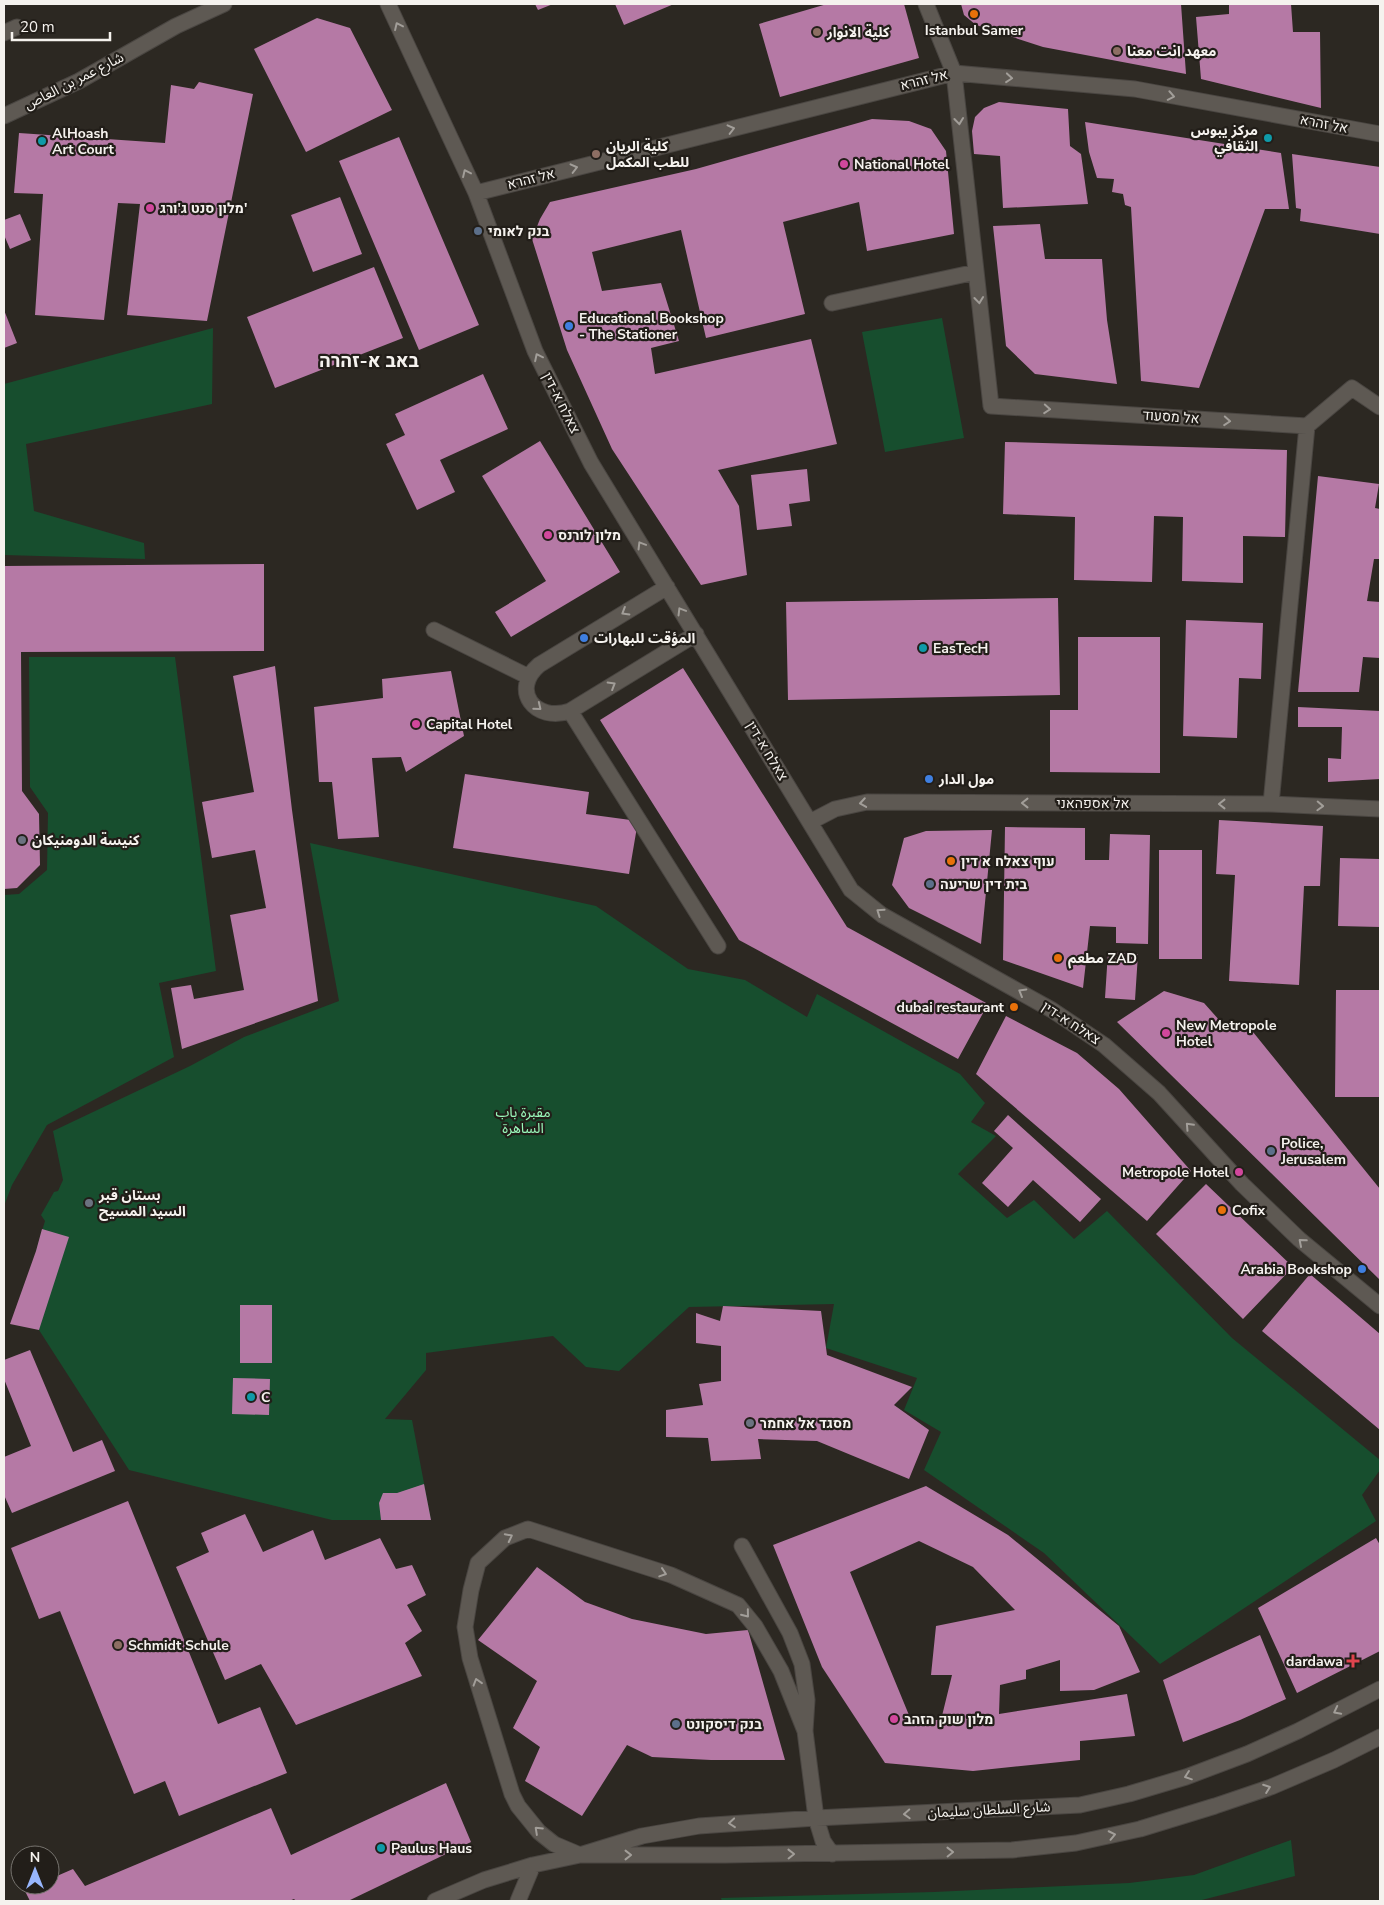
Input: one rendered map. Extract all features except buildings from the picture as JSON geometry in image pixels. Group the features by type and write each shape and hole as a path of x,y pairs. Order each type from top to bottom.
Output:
{"street":[{"name":"شارع عمر بن العاص","path":"4,116 80,81 176,26 224,4"},
{"name":"צאלח א-דין","path":"388,4 476,193 535,351 591,463 850,890 882,915 1052,1010 1104,1045 1159,1093 1242,1184 1299,1239 1380,1306"},
{"name":"אל מסעוד","path":"926,4 954,73 991,406 1307,426"},
{"name":"אל זהרא","path":"476,193 954,73 1135,89 1380,134"},
{"path":"832,303 976,272"},
{"path":"1271,804 1307,426 1352,388 1380,407"},
{"path":"667,587 539,665 529,676 526,687 529,698 538,709 554,714 570,711 696,634"},
{"path":"434,630 529,676"},
{"path":"570,711 718,946"},
{"name":"אל אספהאני","path":"810,822 835,809 867,802 1271,804 1380,809"},
{"path":"580,1855 554,1844 539,1832 518,1806 512,1794 470,1658 466,1627 470,1590 478,1562 505,1538 528,1529 671,1576 738,1605 755,1626 781,1671 805,1731"},
{"path":"742,1546 790,1633 802,1664 807,1700 805,1731 816,1818 823,1842 832,1854"},
{"name":"شارع السلطان سليمان","path":"435,1901 484,1880 533,1865 580,1855 642,1836 699,1826 816,1818 1080,1805 1119,1797 1186,1777 1247,1754 1298,1731 1380,1689"},
{"name":"شارع السلطان سليمان","path":"580,1855 832,1854 1012,1850 1076,1842 1130,1831 1271,1787 1334,1760 1380,1737"},
{"path":"518,1901 533,1865"}],"green space":[{"path":"942,318 964,438 885,452 862,332"},
{"path":"213,328 212,404 26,444 34,511 144,543 145,559 4,555 4,384"},
{"path":"29,657 175,657 216,971 159,983 174,1057 47,1125 12,1185 4,1206 4,895 19,894 47,870 48,813 30,787"},
{"name":"مقبرة باب الساهرة","path":"310,843 596,906 688,969 745,980 807,1017 817,994 960,1074 985,1103 971,1122 996,1136 958,1174 1007,1218 1034,1200 1074,1239 1107,1211 1232,1338 1380,1460 1380,1470 1362,1495 1376,1521 1160,1664 1044,1553 924,1470 941,1432 904,1410 917,1378 826,1348 834,1304 689,1307 619,1371 586,1367 553,1336 426,1353 426,1370 385,1419 412,1420 431,1520 332,1520 129,1470 39,1330 36,1251 45,1221 41,1215 54,1192 58,1191 63,1180 53,1131 190,1066 244,1037 339,1001"},
{"path":"1291,1840 1295,1876 1198,1901 722,1901 721,1898 934,1892 1129,1883 1194,1875"}],"place":[{"name":"Istanbul Samer","path":"974,14"},
{"name":"كلية الانوار","path":"817,32"},
{"name":"معهد انت معنا","path":"1117,51"},
{"name":"مركز يبوس الثقافي","path":"1268,138"},
{"name":"AlHoash Art Court","path":"42,141"},
{"name":"كلية الريان للطب المكمل","path":"596,154"},
{"name":"National Hotel","path":"844,164"},
{"name":"מלון סנט ג'ורג'","path":"150,208"},
{"name":"בנק לאומי","path":"478,231"},
{"name":"Educational Bookshop - The Stationer","path":"569,326"},
{"name":"מלון לורנס","path":"548,535"},
{"name":"المؤقت للبهارات","path":"584,638"},
{"name":"EasTecH","path":"923,648"},
{"name":"Capital Hotel","path":"416,724"},
{"name":"مول الدار","path":"929,779"},
{"name":"كنيسة الدومنيكان","path":"22,840"},
{"name":"עוף צאלח א דין","path":"951,861"},
{"name":"בית דין שריעה","path":"930,884"},
{"name":"مطعم ZAD","path":"1058,958"},
{"name":"dubai restaurant","path":"1014,1007"},
{"name":"New Metropole Hotel","path":"1166,1033"},
{"name":"Police, Jerusalem","path":"1271,1151"},
{"name":"Metropole Hotel","path":"1239,1172"},
{"name":"بستان قبر السيد المسيح","path":"89,1203"},
{"name":"Cofix","path":"1222,1210"},
{"name":"Arabia Bookshop","path":"1362,1269"},
{"name":"C","path":"251,1397"},
{"name":"מסגד אל אחמר","path":"750,1423"},
{"name":"Schmidt Schule","path":"118,1645"},
{"name":"dardawa","path":"1353,1661"},
{"name":"מלון שוק הזהב","path":"894,1719"},
{"name":"בנק דיסקונט","path":"676,1724"},
{"name":"Paulus Haus","path":"381,1848"}],"district":[{"name":"באב א-זהרה","path":"369,361"}]}
